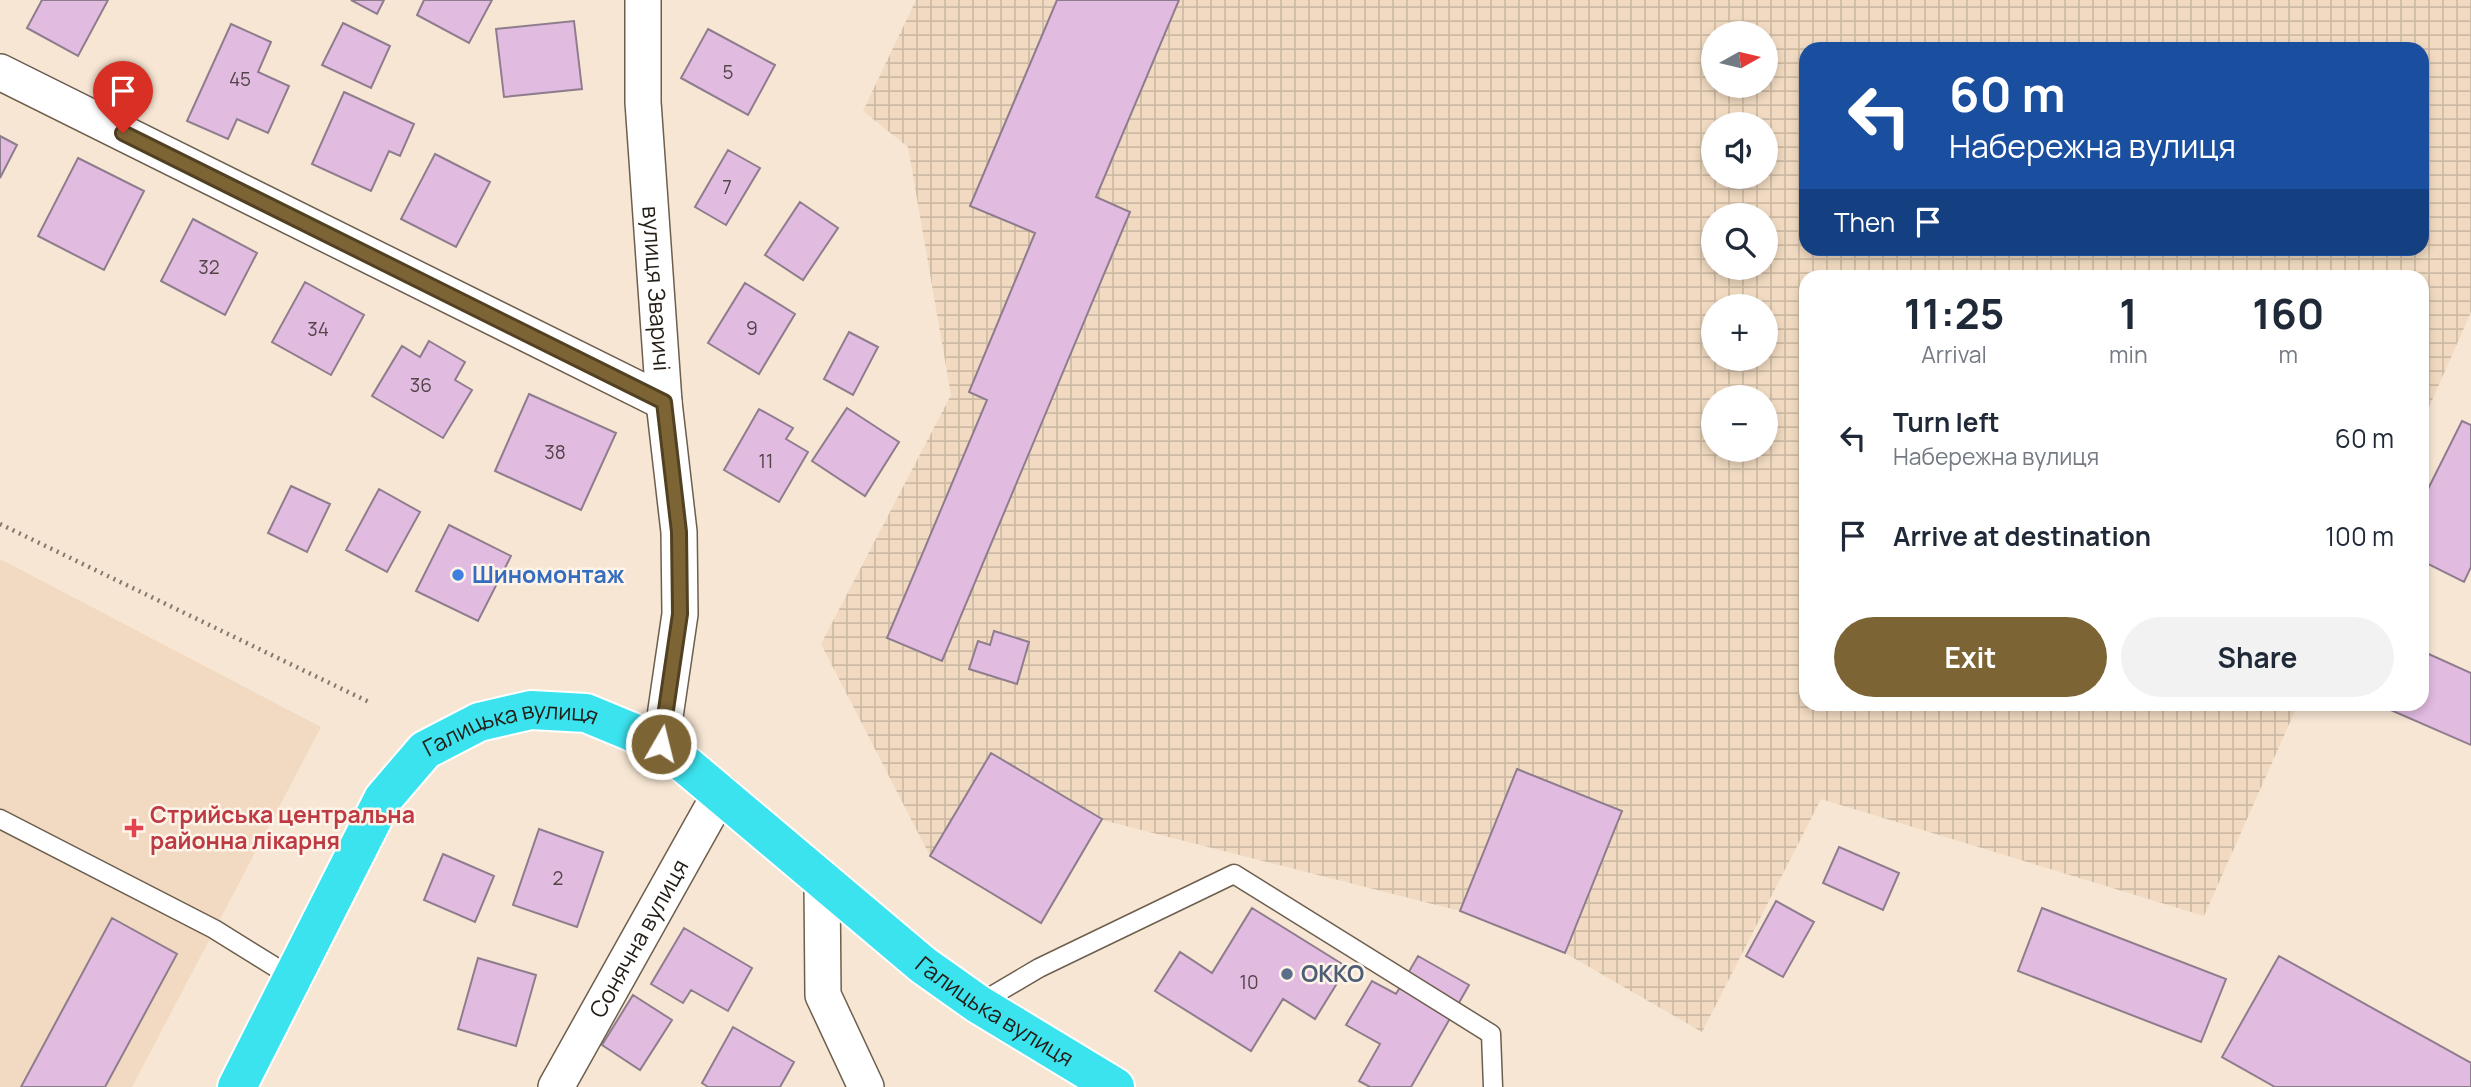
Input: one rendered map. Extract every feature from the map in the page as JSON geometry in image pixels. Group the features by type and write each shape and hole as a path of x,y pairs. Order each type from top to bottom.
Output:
{"highway":[{"name":"Галицька вулиця","path":"237,1087 383,799 425,750 479,722 531,710 586,713 661,744 720,792 822,883 923,965 978,1004 1115,1087"}],"street":[{"name":"вулиця Зваричі","path":"643,0 643,102 664,402 679,532 680,614 661,744"},
{"path":"0,72 664,402"},
{"name":"Сонячна вулиця","path":"556,1087 720,792"},
{"path":"822,883 822,995 866,1087"}],"lane":[{"path":"0,819 215,929 293,978"},
{"path":"978,1004 1038,968 1234,874 1490,1034 1493,1087"}],"path":[{"path":"0,524 369,702"}],"shaded area":[{"path":"916,0 2471,0 2471,312 2429,407 2429,270 1799,270 1799,711 2295,711 2204,916 1821,799 1702,1032 1565,953 1460,911 1102,820 1041,923 930,856 821,644 951,395 908,147 863,111"},
{"name":"Стрийська центральна районна лікарня","path":"0,559 321,727 132,1087 0,1087"}],"building":[{"path":"42,0 108,0 78,56 27,28"},
{"path":"351,0 384,0 377,14"},
{"path":"424,0 492,0 469,43 417,15"},
{"path":"1057,0 1179,0 1096,197 1130,212 942,661 887,638 987,400 969,392 1035,233 970,206"},
{"path":"574,21 582,89 504,97 496,29"},
{"path":"343,23 390,46 371,88 322,65"},
{"path":"231,24 271,42 258,72 289,86 268,133 237,119 228,139 187,121"},
{"path":"708,29 775,65 748,115 681,78"},
{"path":"344,92 414,124 400,156 389,151 371,191 312,164"},
{"path":"0,136 17,145 0,178"},
{"path":"728,150 760,168 726,225 695,207"},
{"path":"435,154 490,182 456,247 401,219"},
{"path":"78,158 144,191 104,270 38,236"},
{"path":"800,202 838,228 803,280 765,255"},
{"path":"193,219 257,253 225,315 161,281"},
{"path":"305,282 364,315 331,375 272,342"},
{"path":"745,283 795,314 759,374 708,343"},
{"path":"849,332 878,347 853,395 824,379"},
{"path":"429,341 465,362 455,380 472,390 443,438 372,396 402,346 420,357"},
{"path":"529,394 616,433 581,510 495,471"},
{"path":"847,408 899,442 865,496 812,461"},
{"path":"759,409 793,428 786,439 808,452 779,502 724,470"},
{"path":"2462,421 2471,425 2471,567 2464,582 2429,564 2429,487"},
{"path":"291,486 330,504 307,552 268,533"},
{"path":"379,489 420,512 387,572 346,550"},
{"path":"449,525 511,556 478,621 416,591"},
{"path":"994,631 1029,642 1017,684 969,669 978,641 990,645"},
{"path":"2429,654 2471,673 2471,745 2393,711 2429,711"},
{"path":"991,753 1102,819 1041,923 930,856"},
{"path":"1517,769 1622,811 1565,953 1460,911"},
{"path":"539,829 603,852 577,927 513,905"},
{"path":"1839,847 1899,873 1883,910 1823,883"},
{"path":"443,854 494,876 475,922 424,900"},
{"path":"1776,901 1814,922 1783,977 1746,956"},
{"path":"1252,908 1347,967 1315,1019 1283,999 1251,1051 1155,991 1180,952 1212,973"},
{"path":"2042,908 2226,979 2201,1042 2018,971"},
{"path":"112,918 177,954 105,1087 21,1087"},
{"path":"684,928 752,968 728,1011 691,990 683,1003 651,984"},
{"path":"1418,956 1469,985 1411,1087 1370,1087 1359,1081 1380,1044 1346,1025 1372,981 1396,994"},
{"path":"2279,956 2471,1063 2471,1087 2275,1087 2222,1057"},
{"path":"478,958 536,975 516,1046 458,1029"},
{"path":"633,995 672,1020 640,1070 602,1045"},
{"path":"733,1027 794,1062 780,1087 708,1087 702,1083"}],"place":[{"name":"Шиномонтаж","path":"458,575"},
{"name":"Стрийська центральна районна лікарня","path":"134,828"},
{"name":"ОККО","path":"1287,974"}],"route":[{"path":"123,133 664,402 679,532 680,614 661,744"}]}
